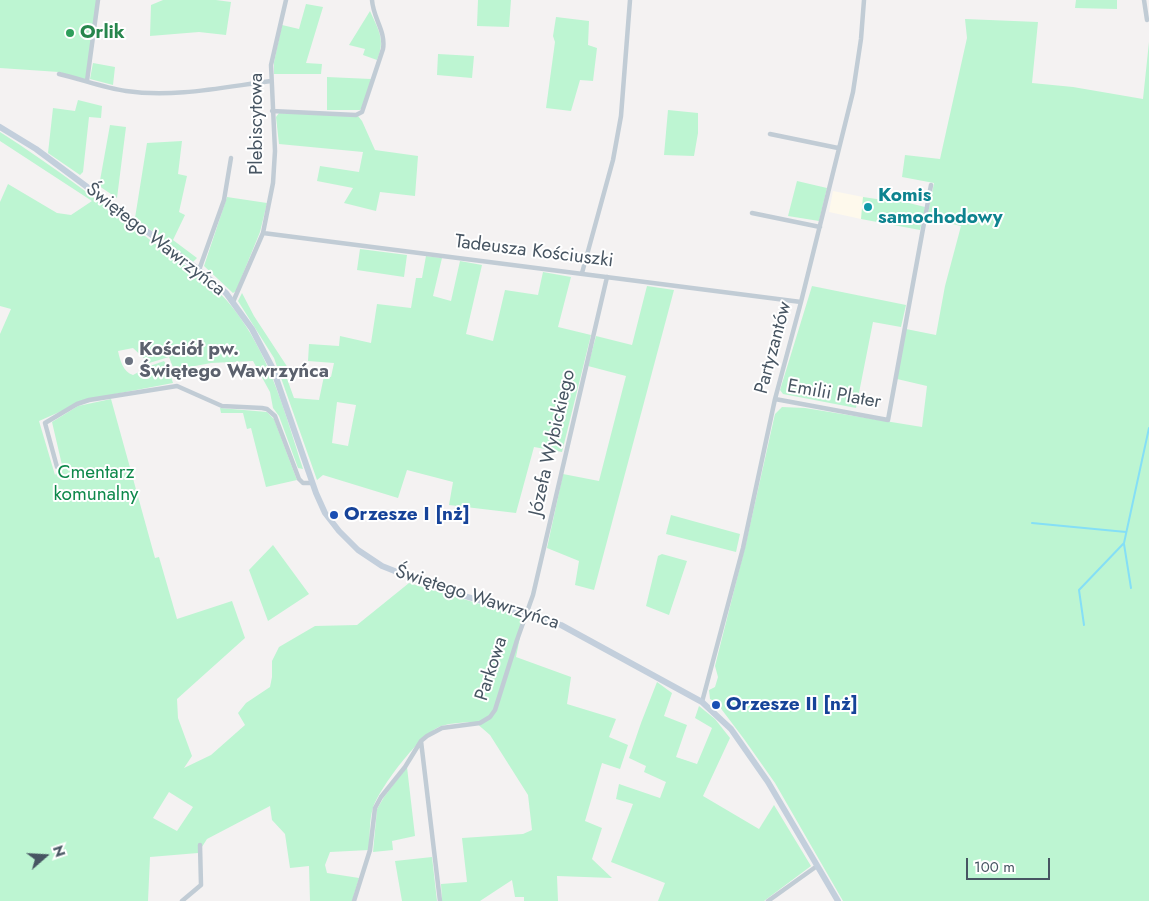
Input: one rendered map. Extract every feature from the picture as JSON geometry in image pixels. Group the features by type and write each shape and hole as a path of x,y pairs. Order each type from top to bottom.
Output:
{"street":[{"path":"87,81 98,0"},
{"name":"Plebiscytowa","path":"233,302 263,233 273,183 275,151 272,111 272,65 286,0"},
{"path":"272,111 356,115 362,112 384,42 384,35 373,8 372,0"},
{"path":"582,273 613,160 619,125 630,0"},
{"name":"Partyzantów","path":"702,702 743,548 775,399 820,227 858,69 864,0"},
{"path":"1144,0 1147,20"},
{"path":"59,74 124,91 151,94 271,81"},
{"name":"Świętego Wawrzyńca","path":"0,127 36,149 199,270 217,284 233,302 252,329 273,369 312,483 322,506 330,520 348,540 382,566 435,587 561,625 702,702 738,738 768,782 838,901"},
{"path":"770,134 838,148"},
{"path":"199,270 224,200 231,158"},
{"name":"Emilii Plater","path":"775,399 888,420 931,185"},
{"path":"752,213 820,227"},
{"name":"Tadeusza Kościuszki","path":"263,233 801,302"},
{"name":"Józefa Wybickiego","path":"526,615 533,595 607,277"},
{"path":"57,467 45,423 77,404 89,400 177,386 222,406 262,408 272,412 299,480 303,483 312,483"},
{"name":"Parkowa","path":"354,901 370,850 375,808 381,797 405,766 421,741 442,728 480,723 490,717 499,700 526,615"},
{"path":"421,741 440,901"},
{"path":"182,901 201,886 200,845"},
{"path":"768,901 817,866"}],"shaded area":[{"path":"833,191 863,197 861,219 829,212"}],"green space":[{"path":"0,0 98,0 87,81 59,72 0,68"},
{"path":"163,0 216,0 231,2 226,35 199,32 150,36 151,5"},
{"path":"478,0 511,0 509,27 477,26"},
{"path":"1076,0 1117,0 1117,9 1075,8"},
{"path":"306,4 323,7 306,63 322,64 321,74 274,74 274,62 282,25 299,29"},
{"path":"370,11 381,40 380,53 377,60 363,55 365,49 349,45"},
{"path":"556,17 589,21 588,45 597,48 593,81 580,80 571,111 546,108 555,42 553,36"},
{"path":"965,19 1038,22 1032,83 1073,87 1143,99 1149,42 1149,901 843,901 775,783 716,702 710,699 709,690 715,687 718,677 715,666 746,543 775,414 782,407 805,408 922,427 927,386 897,379 906,329 936,335 945,286 961,226 927,218 934,183 902,177 905,155 940,159 967,38"},
{"path":"438,54 474,56 472,78 437,75"},
{"path":"93,63 115,67 113,85 90,79"},
{"path":"327,77 371,79 364,105 360,110 327,110"},
{"path":"78,100 102,106 101,118 89,117 83,172 80,175 48,153 53,108 75,111"},
{"path":"668,110 698,113 698,133 694,156 664,155"},
{"path":"279,113 358,116 375,150 418,156 415,196 380,192 376,211 344,203 353,188 317,181 320,166 359,172 363,152 279,144 276,117"},
{"path":"110,125 126,127 117,198 99,186"},
{"name":"Cmentarz komunalny","path":"0,132 80,187 201,277 222,295 239,316 261,352 284,409 303,469 298,468 279,416 273,408 270,392 253,361 211,363 174,370 169,357 149,363 133,348 118,351 124,368 133,375 164,361 173,383 89,399 39,421 55,475 62,465 52,422 78,406 111,399 155,558 159,557 177,619 232,601 245,638 177,699 178,718 192,756 184,768 211,755 245,725 238,713 246,703 270,687 272,661 279,647 315,626 357,625 409,583 524,617 516,657 571,677 567,704 616,719 609,737 628,745 620,769 602,763 585,821 602,828 592,859 612,878 557,876 558,901 524,901 524,897 515,897 512,880 480,901 442,901 441,884 467,882 462,838 523,834 532,830 528,795 490,735 475,722 467,722 441,726 432,731 412,750 392,775 373,808 370,823 369,850 330,852 325,865 327,873 359,878 352,901 310,901 309,866 290,868 285,834 272,820 270,806 207,839 198,853 150,857 148,901 0,901 0,334 11,309 0,306 0,202 8,184 57,213 71,215 92,201 0,141","holes":["169,792 193,807 177,831 153,818"]},
{"path":"182,141 178,174 187,176 179,212 185,215 173,240 197,258 193,262 135,218 147,143"},
{"path":"797,181 827,188 819,221 788,216"},
{"path":"227,197 267,203 260,232 236,291 233,293 204,266"},
{"path":"863,197 897,202 897,200 925,207 920,230 861,219"},
{"path":"360,249 407,255 404,277 357,270"},
{"path":"426,256 442,258 433,296 451,301 460,261 482,265 466,334 493,341 505,290 538,295 543,272 571,277 558,327 591,335 562,452 534,447 516,513 449,505 453,482 407,470 398,498 323,475 317,480 274,358 238,301 242,293 254,316 290,371 286,376 294,398 319,400 324,376 331,377 334,363 308,361 309,344 339,346 340,336 371,343 377,304 411,308 416,278 422,278","holes":["337,402 356,405 348,446 332,443"]},
{"path":"647,286 674,290 594,590 575,585 579,561 547,548 563,474 599,481 626,376 588,366 596,336 632,345"},
{"path":"812,286 906,305 901,327 873,322 856,408 783,394 780,390"},
{"path":"220,408 267,412 274,419 297,480 266,487 251,428 247,429 243,413 221,413"},
{"path":"671,515 740,534 736,552 666,534"},
{"path":"273,545 309,594 268,621 249,570"},
{"path":"662,554 687,561 669,615 646,606 658,556"},
{"path":"657,682 672,693 664,716 687,725 676,757 697,764 712,728 695,718 699,706 715,719 730,738 703,796 759,829 774,805 811,866 764,901 658,901 665,883 611,862 633,804 616,799 619,784 660,798 666,782 644,772 646,766 629,758"},
{"path":"407,767 415,836 392,841 393,850 373,852 377,809"},
{"path":"432,857 437,901 402,901 395,861"}],"waterway":[{"path":"1084,625 1079,590 1124,543 1149,428"},
{"path":"1032,523 1126,532"},
{"path":"1124,544 1131,588"}],"place":[{"name":"Orlik","path":"70,33"},
{"name":"Komis samochodowy","path":"868,207"},
{"name":"Kościół pw. Świętego Wawrzyńca","path":"129,361"},
{"name":"Orzesze I [nż]","path":"334,515"},
{"name":"Orzesze II [nż]","path":"716,705"}]}
